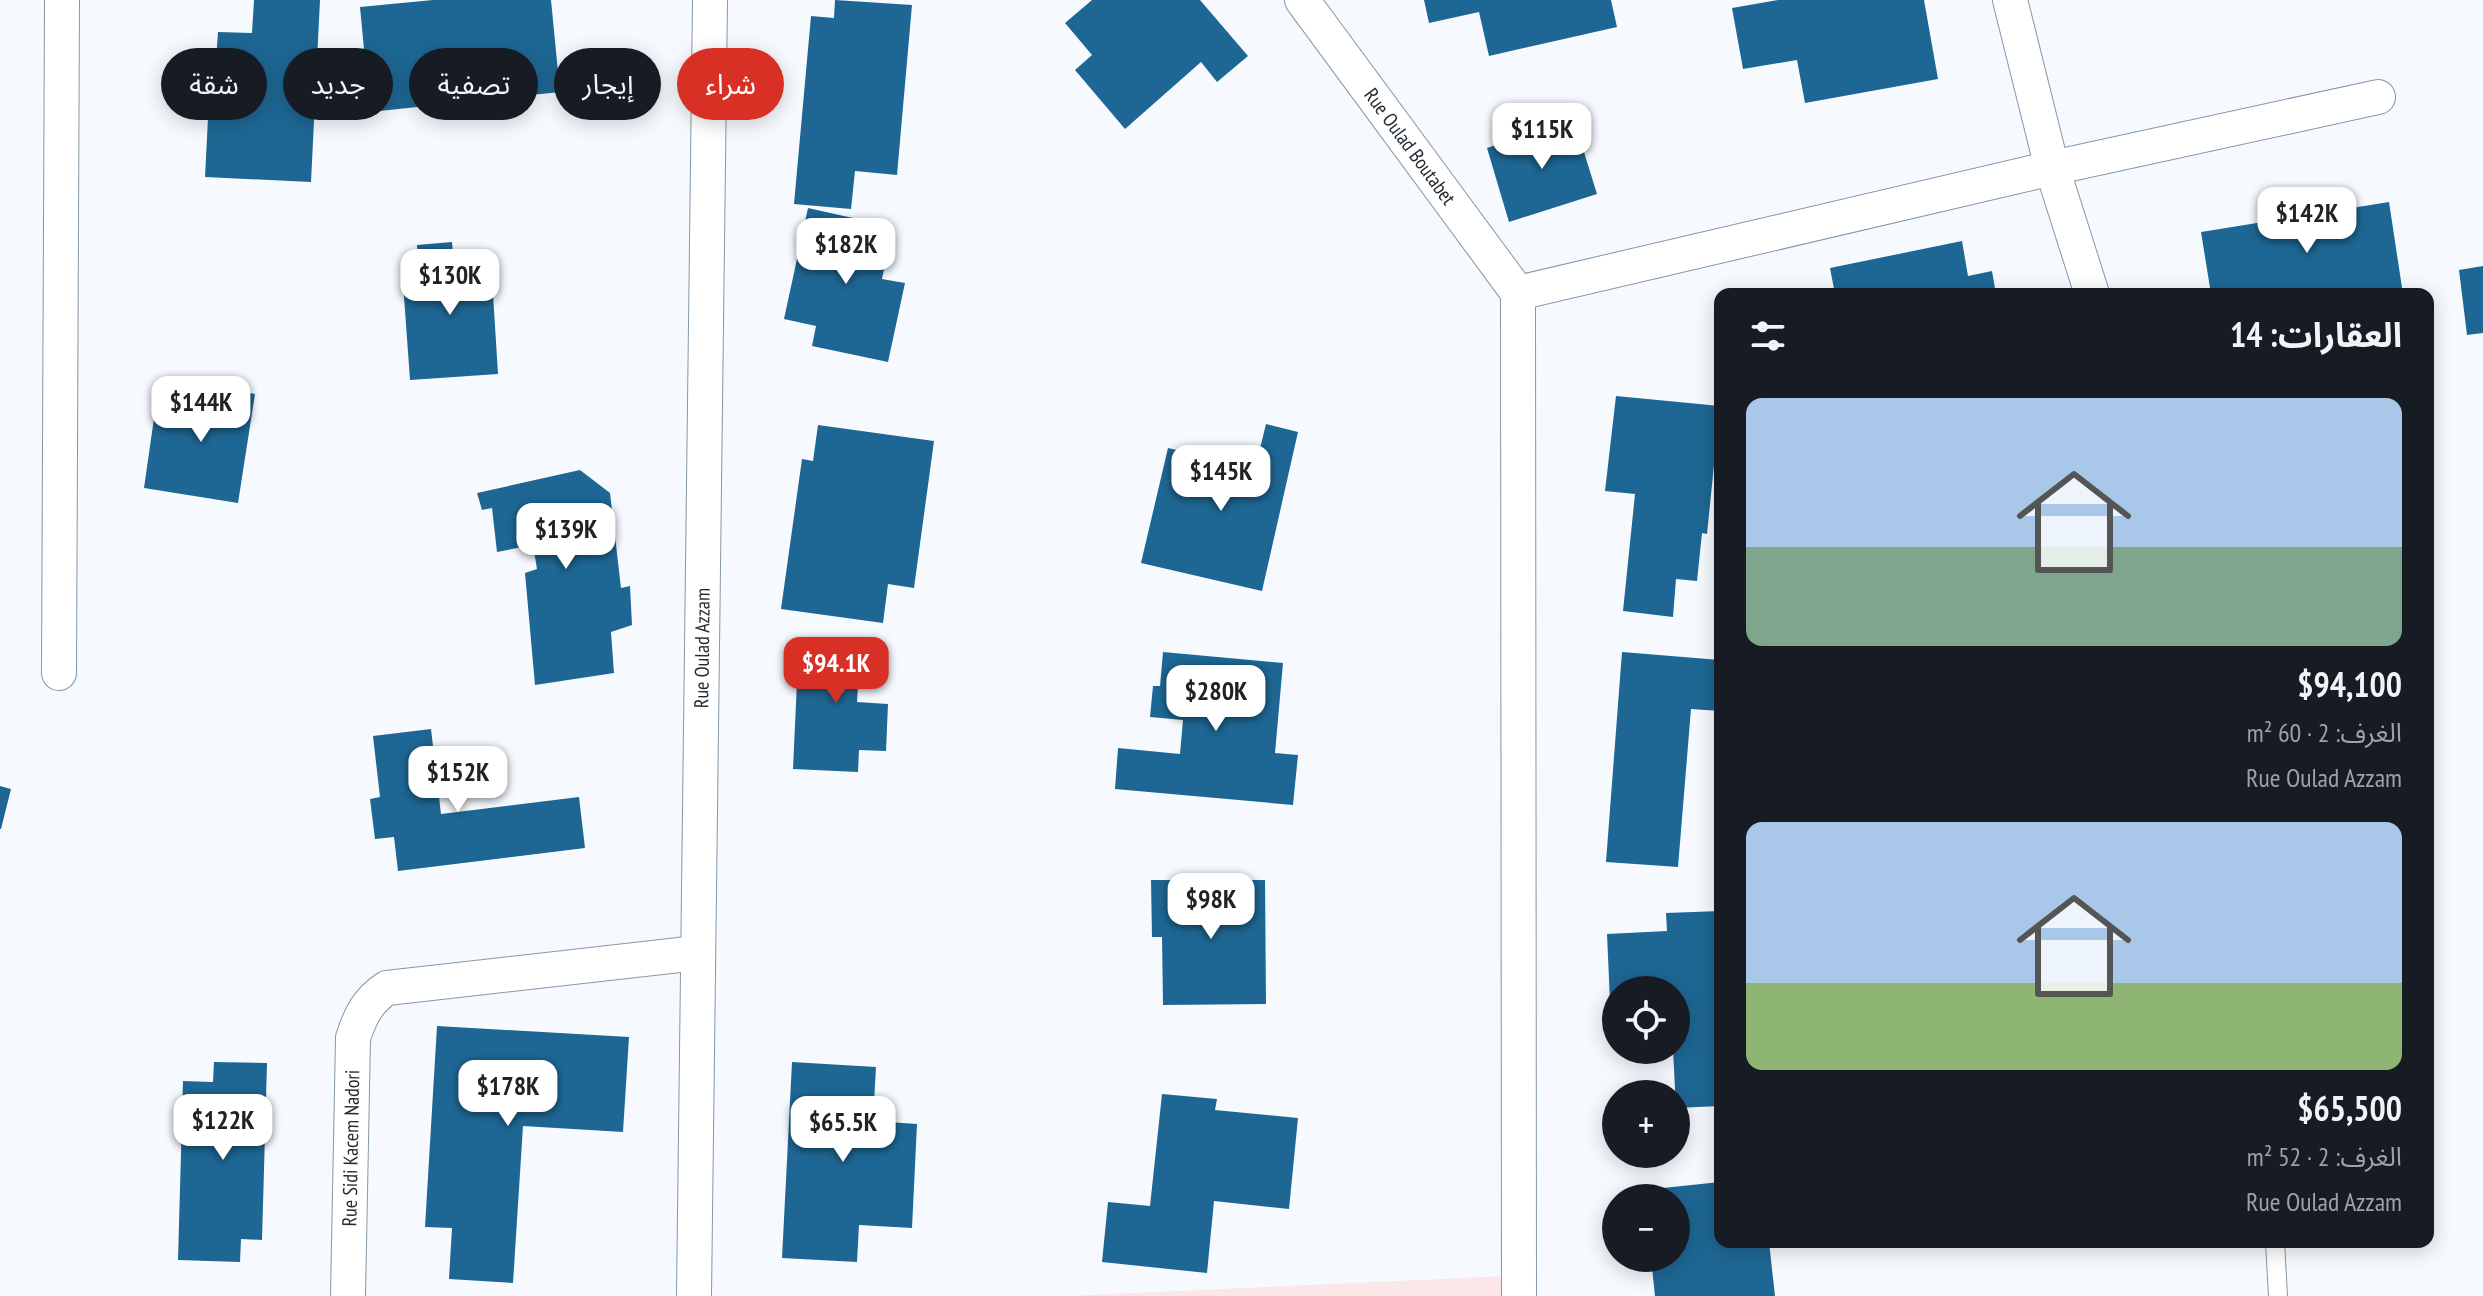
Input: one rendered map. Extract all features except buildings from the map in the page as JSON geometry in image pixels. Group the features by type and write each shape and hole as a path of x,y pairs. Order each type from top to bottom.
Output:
{"street":[{"path":"59,673 62,0"},
{"name":"Rue Oulad Azzam","path":"694,1296 710,0"},
{"name":"Rue Oulad Boutabet","path":"1302,0 1518,293"},
{"path":"2010,0 2052,168 2090,288"},
{"path":"1519,1296 1518,293 2052,168 2378,97"},
{"name":"Rue Sidi Kacem Nadori","path":"348,1296 353,1038 369,1002 387,988 697,953"}],"lane":[{"path":"2275,1248 2278,1296"}],"shaded area":[{"path":"1508,1276 1508,1296 1068,1296"}]}
